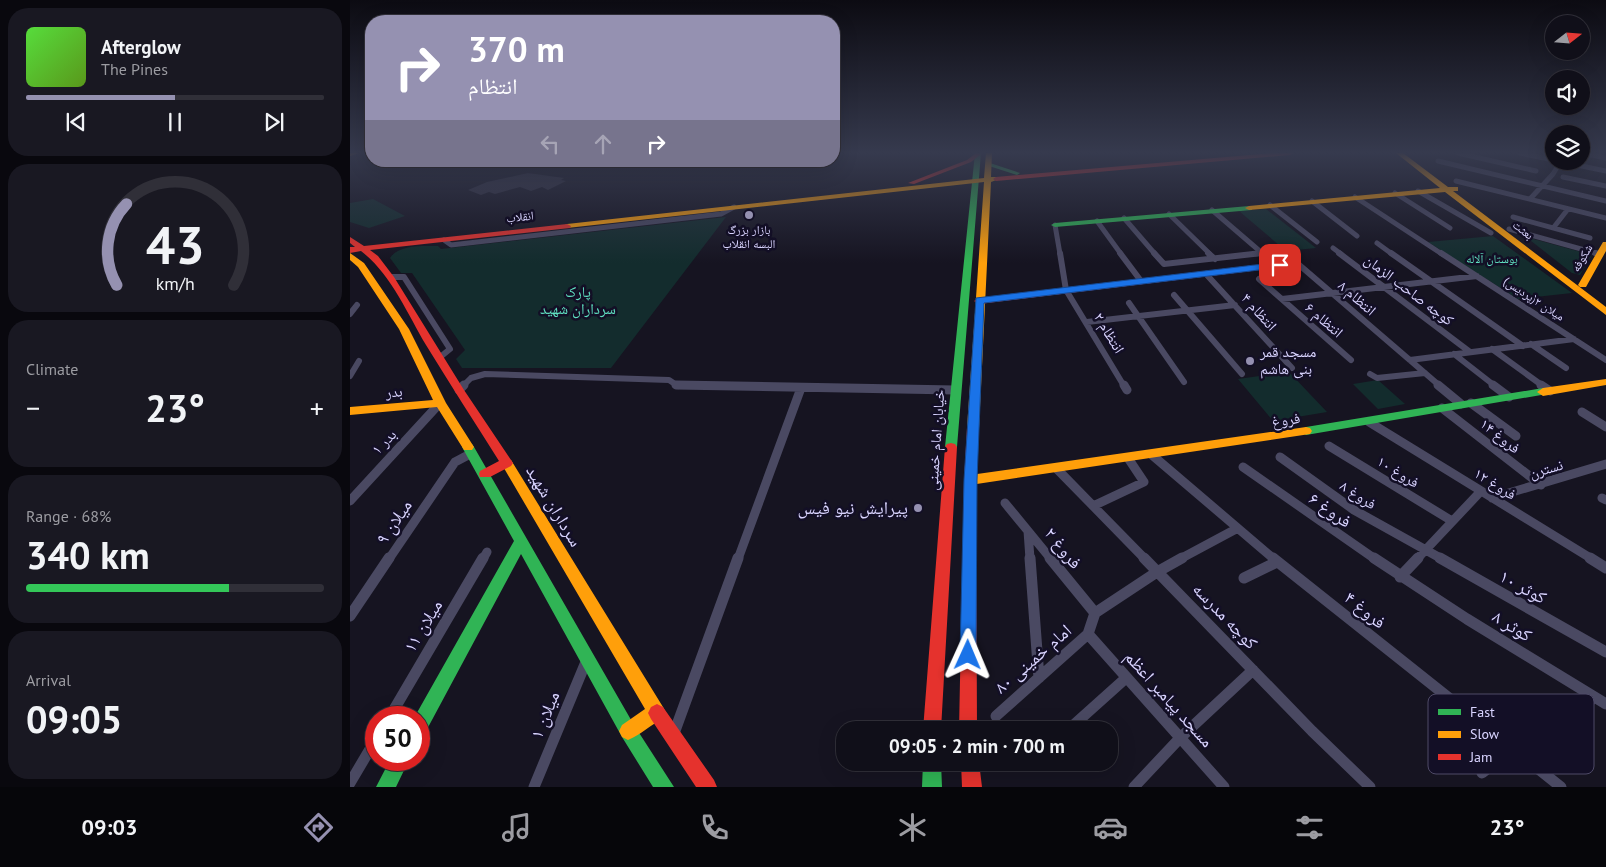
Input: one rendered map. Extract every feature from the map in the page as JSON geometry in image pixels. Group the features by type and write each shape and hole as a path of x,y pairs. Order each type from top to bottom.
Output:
{"main road":[{"name":"انقلاب","path":"355,246 857,190"},
{"name":"انقلاب","path":"355,246 444,240 902,190"},
{"path":"955,190 974,199"},
{"name":"خیابان امام خمینی","path":"932,721 954,396 976,190"},
{"path":"968,721 970,480 979,300 981,190"},
{"path":"1055,225 1427,190"},
{"name":"بعثت","path":"1457,190 1606,302"},
{"name":"بعثت","path":"1457,190 1606,312"},
{"name":"سرداران شهید","path":"355,246 375,258 390,277 459,390 507,463 656,711 707,787"},
{"name":"شکوفه","path":"1583,285 1603,249"},
{"path":"350,256 361,265 404,329 440,404 485,474 521,541 588,656 628,731 664,787"},
{"path":"979,300 1297,263"},
{"name":"فروغ","path":"970,480 1369,422 1466,404 1606,383"},
{"path":"954,396 973,403"},
{"name":"بدر","path":"350,411 440,404"},
{"path":"485,474 507,463"},
{"path":"430,707 521,541"},
{"path":"628,731 656,711"},
{"path":"386,787 394,771"},
{"path":"932,771 932,787"},
{"path":"971,771 972,787"}],"street":[{"path":"1474,190 1530,199 1606,218"},
{"path":"1530,199 1538,190"},
{"path":"1557,190 1606,201"},
{"path":"1588,197 1598,190"},
{"path":"1418,191 1491,233"},
{"path":"1395,193 1450,228"},
{"name":"میلان ۲(پردیس)","path":"1355,197 1606,360"},
{"path":"1312,201 1357,236"},
{"path":"1270,205 1317,242"},
{"path":"1554,227 1568,209"},
{"path":"1124,218 1164,264 1262,253 1212,210"},
{"path":"1169,214 1215,258"},
{"path":"1514,217 1590,238"},
{"path":"1097,221 1141,281"},
{"path":"1055,225 1066,290"},
{"path":"1509,230 1603,249"},
{"path":"1377,243 1523,346"},
{"name":"کوچه صاحب الزمان","path":"1333,248 1470,352"},
{"name":"انتظام ۸","path":"1297,263 1425,373 1466,404 1516,436"},
{"name":"انتظام ۴","path":"1206,274 1292,368"},
{"path":"1282,299 1476,276"},
{"name":"انتظام ۶","path":"1259,279 1350,360"},
{"name":"انتظام ۲","path":"1066,290 1127,390"},
{"path":"1174,295 1242,374"},
{"path":"1129,302 1184,382"},
{"path":"350,314 357,305"},
{"path":"1087,322 1235,305"},
{"path":"1410,360 1574,339"},
{"path":"1531,344 1566,368"},
{"path":"1492,349 1550,391"},
{"path":"1454,354 1509,397"},
{"path":"350,376 359,361"},
{"path":"1370,374 1377,378 1425,373"},
{"path":"459,390 471,378 485,374 669,380 678,386 801,388 954,396"},
{"path":"673,737 801,388"},
{"name":"بدر ۱","path":"350,501 378,468 440,404"},
{"name":"فروغ ۱۴","path":"1442,408 1542,485"},
{"path":"1582,412 1606,427"},
{"name":"فروغ ۱۲","path":"1369,422 1606,568"},
{"name":"فروغ ۱۰","path":"1330,446 1452,521"},
{"name":"میلان ۹","path":"350,616 455,462 472,453"},
{"name":"فروغ ۴","path":"1152,455 1276,562 1443,694"},
{"name":"فروغ ۸","path":"1280,457 1354,510 1425,551"},
{"path":"1093,506 1144,482 1128,458"},
{"name":"نسترن","path":"1492,498 1542,485 1606,464"},
{"name":"فروغ ۶","path":"1243,467 1334,533 1400,577"},
{"name":"کوچه مدرسه","path":"1056,468 1370,787"},
{"path":"1400,577 1481,491"},
{"name":"فروغ ۲","path":"1005,503 1095,613"},
{"path":"1095,613 1157,572 1236,529"},
{"path":"1028,531 1039,678"},
{"name":"کوثر ۱۰","path":"1425,551 1606,652"},
{"name":"میلان ۱۱","path":"396,706 487,552"},
{"path":"1244,578 1276,562"},
{"name":"کوثر ۸","path":"1400,577 1590,694"},
{"name":"امام خمینی ۸۰","path":"996,716 1088,634 1095,613"},
{"name":"مسجد پیامبر اعظم","path":"1088,634 1224,787"},
{"name":"میلان ۱","path":"534,787 588,656"},
{"path":"1134,787 1180,738 1253,670"},
{"path":"1078,721 1126,678"},
{"name":"کوثر ۸","path":"1594,697 1606,704"},
{"path":"350,783 365,758"},
{"path":"652,787 656,774"},
{"name":"فروغ ۴","path":"1545,774 1561,787"}],"green space":[{"path":"373,199 405,216 369,228 350,222 350,203"},
{"path":"1266,209 1316,248 1286,251 1239,211"},
{"name":"پارک سرداران شهید","path":"726,217 611,368 462,368 456,359 465,350 412,273 401,273 390,258 399,250 412,247 438,246 441,249"},
{"name":"بوستان آلاله","path":"1493,236 1572,293 1518,299 1428,242"},
{"path":"1526,237 1592,255 1580,275 1572,273"},
{"path":"1289,372 1327,412 1273,421 1238,379"},
{"path":"1378,380 1405,404 1378,409 1353,384"}],"building":[{"path":"468,190 510,190 495,194 489,192 481,195"}],"traffic: fast":[{"path":"951,447 975,190"},
{"path":"1055,225 1249,208"},
{"path":"1306,431 1543,392"},
{"path":"468,447 628,731 664,787"},
{"path":"430,707 521,541"},
{"path":"386,787 394,771"},
{"path":"932,771 932,787"}],"traffic: slow":[{"path":"567,226 898,190"},
{"path":"973,428 987,190"},
{"path":"1447,190 1606,312"},
{"path":"1249,208 1447,190"},
{"path":"1583,285 1606,244"},
{"path":"350,256 361,265 404,329 440,403 468,447"},
{"path":"1543,392 1606,382"},
{"path":"350,411 440,403"},
{"path":"970,480 1306,431"},
{"path":"507,463 657,713"},
{"path":"628,731 656,711"}],"traffic: jam":[{"path":"350,250 567,226"},
{"path":"350,239 375,258 390,277 459,390 507,463"},
{"path":"979,301 1297,263"},
{"path":"968,721 970,480 973,428"},
{"path":"933,721 951,447"},
{"path":"485,474 507,463"},
{"path":"657,713 707,787"},
{"path":"971,771 972,787"}],"place":[{"name":"بازار بزرگ البسه انقلاب","path":"749,215"},
{"name":"مسجد قمر بنی هاشم","path":"1250,361"},
{"name":"پیرایش نیو فیس","path":"918,508"}],"route":[{"path":"968,655 970,480 979,300 1280,265"}]}
